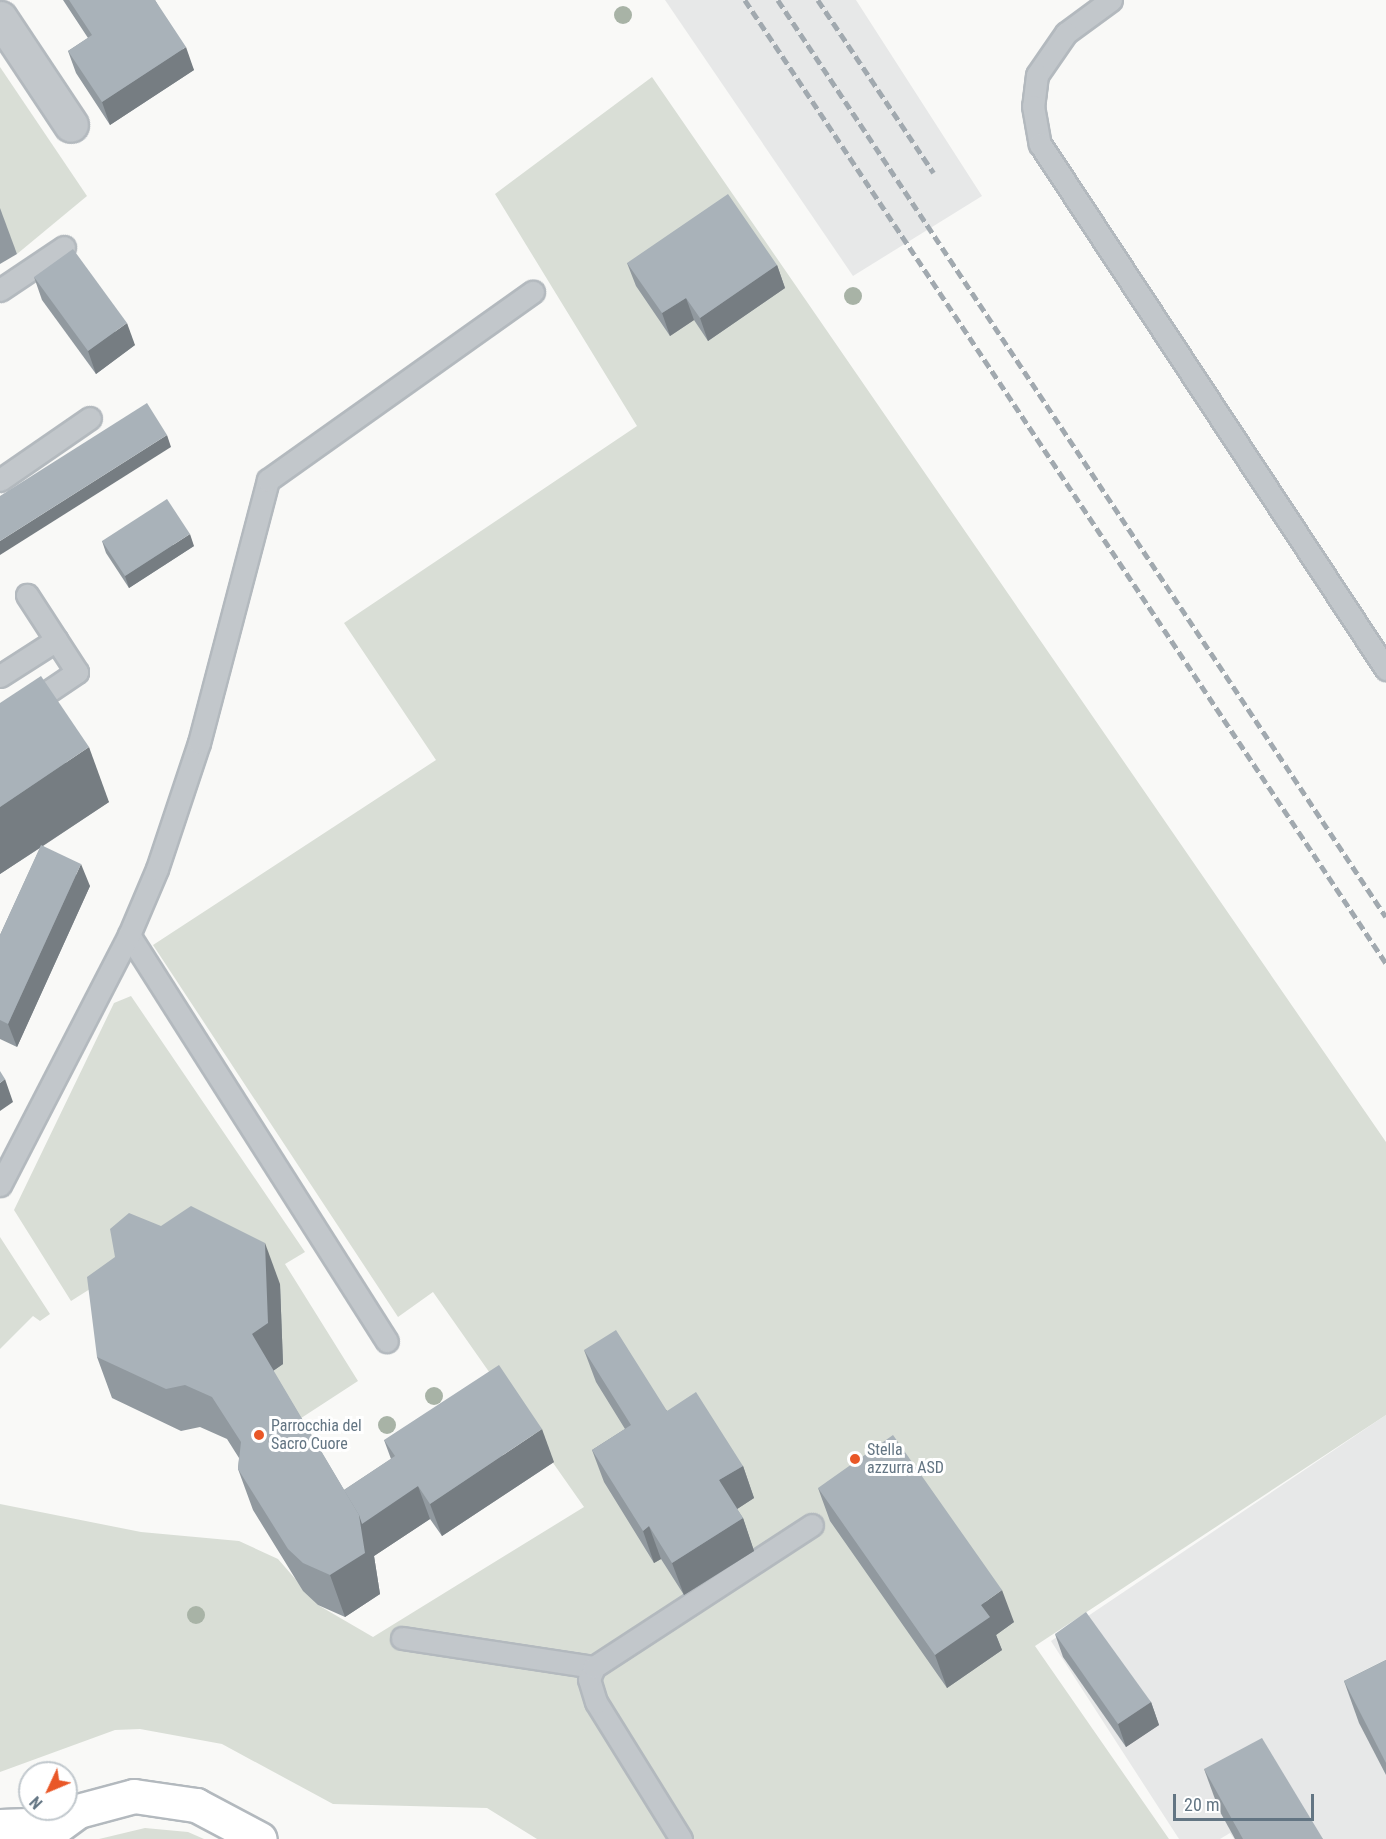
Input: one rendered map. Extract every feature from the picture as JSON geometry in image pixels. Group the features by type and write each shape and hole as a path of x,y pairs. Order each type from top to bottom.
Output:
{"main road":[{"path":"0,1826 48,1831 107,1799 164,1797 223,1815 260,1839"}],"street":[{"path":"0,18 71,125"}],"lane":[{"path":"1111,0 1066,33 1037,75 1033,106 1040,144 1386,669"},
{"path":"0,290 64,247"},
{"path":"0,1185 129,935 199,744 268,480 533,292"},
{"path":"0,480 90,418"},
{"path":"0,724 77,672 27,595"},
{"path":"0,676 56,640"},
{"path":"129,935 387,1341"},
{"path":"681,1839 596,1702 589,1679 594,1667 812,1525"},
{"path":"402,1638 594,1667"}],"shaded area":[{"path":"665,0 856,0 982,196 853,276"},
{"path":"0,67 87,196 17,254 0,227"},
{"path":"652,77 1386,1142 1386,1415 1035,1646 1169,1839 537,1839 487,1808 333,1804 222,1744 140,1729 115,1730 30,1761 18,1761 18,1765 0,1772 0,1504 141,1532 239,1541 278,1559 318,1605 373,1637 584,1507 433,1292 398,1317 153,945 436,760 344,623 637,426 495,194"},
{"path":"131,996 305,1252 285,1264 358,1381 292,1424 90,1289 71,1301 14,1210 114,1003"},
{"path":"0,1237 50,1314 40,1321 33,1316 0,1349"},
{"path":"1386,1415 1386,1839 1234,1839 1230,1833 1220,1839 1179,1839 1051,1641"},
{"path":"145,1828 188,1832 204,1839 99,1839"}],"building":[{"path":"69,0 155,0 186,47 102,102 68,51 92,35"},
{"path":"728,194 777,265 700,318 686,298 662,313 627,263"},
{"path":"73,249 127,323 88,351 34,277"},
{"path":"147,403 167,435 0,541 0,496"},
{"path":"167,499 190,534 125,576 102,541"},
{"path":"41,676 89,747 0,807 0,703"},
{"path":"41,845 81,864 8,1024 0,1020 0,935"},
{"path":"0,1071 5,1079 0,1083"},
{"name":"Parrocchia del Sacro Cuore","path":"191,1206 265,1243 268,1323 252,1334 359,1515 365,1553 330,1575 303,1563 288,1549 238,1469 241,1442 212,1397 185,1385 166,1389 97,1357 87,1277 115,1257 110,1229 129,1213 161,1226"},
{"path":"616,1330 667,1411 696,1392 743,1466 719,1480 743,1518 672,1563 649,1526 643,1531 592,1450 631,1425 584,1350"},
{"path":"499,1365 542,1429 430,1504 418,1486 362,1524 344,1490 395,1456 384,1440"},
{"path":"893,1435 1002,1590 981,1605 990,1617 935,1655 818,1488"},
{"path":"1086,1612 1151,1702 1118,1724 1055,1634"},
{"path":"1386,1660 1386,1763 1344,1681"},
{"path":"1262,1738 1323,1839 1243,1839 1204,1769"}],"railway":[{"path":"745,0 1386,963"},
{"path":"778,0 1386,917"},
{"path":"818,0 934,173"}],"place":[{"name":"Parrocchia del Sacro Cuore","path":"259,1435"},
{"name":"Stella azzurra ASD","path":"855,1459"}]}
